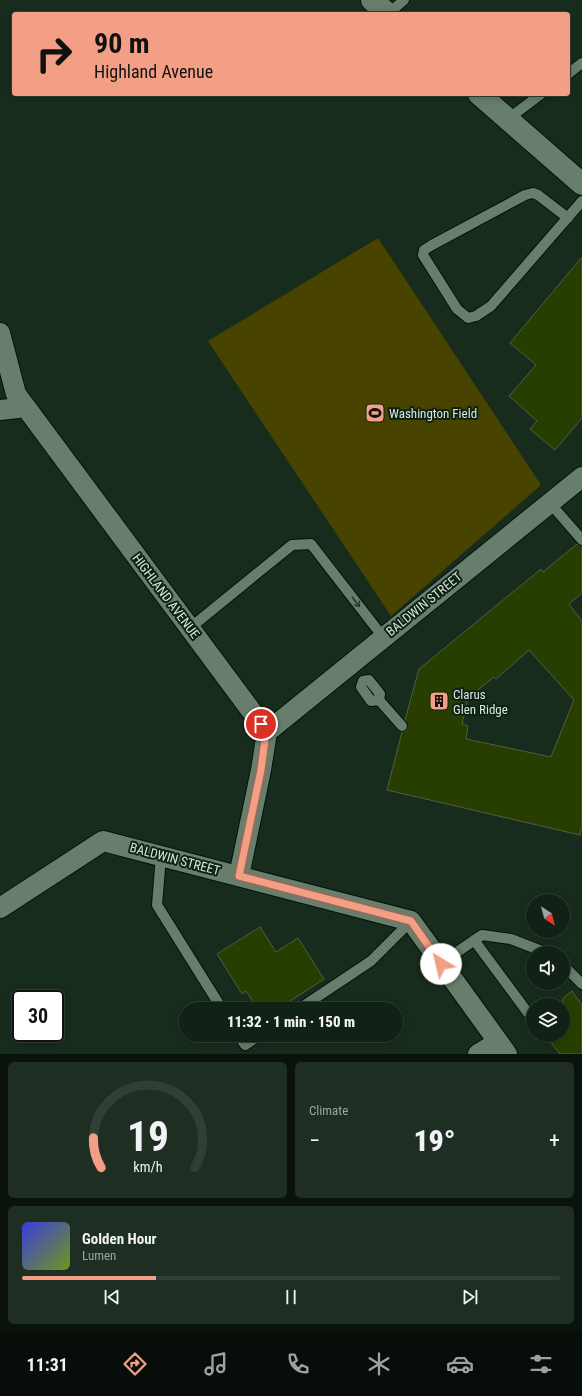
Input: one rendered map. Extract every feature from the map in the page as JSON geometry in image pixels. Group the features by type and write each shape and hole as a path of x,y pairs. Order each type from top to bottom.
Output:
{"street":[{"path":"372,0 386,12"},
{"path":"481,96 582,184"},
{"name":"HIGHLAND AVENUE","path":"0,332 16,394 266,732"},
{"path":"0,410 26,407"},
{"name":"BALDWIN STREET","path":"266,732 582,477"},
{"path":"239,876 261,770 266,732"},
{"name":"BALDWIN STREET","path":"0,908 103,841 411,921"},
{"path":"411,921 502,1048 478,1054"}],"lane":[{"path":"390,12 404,0"},
{"path":"570,72 582,63"},
{"path":"508,119 538,96"},
{"path":"568,218 538,195 533,193 525,194 432,245 424,250 423,255 457,310 468,318 476,316 491,306 568,218 582,201"},
{"path":"550,502 582,540"},
{"path":"190,628 292,546 311,544 383,637"},
{"path":"349,665 363,680 361,687 371,701 379,700 402,726"},
{"path":"161,856 156,905 218,1002"},
{"path":"309,1002 371,960 411,921"},
{"path":"440,963 482,935 511,939 529,946"},
{"path":"474,940 526,1010"},
{"path":"570,972 582,984"}],"shaded area":[{"name":"Washington Field","path":"378,238 541,485 391,616 208,341"}],"building":[{"path":"582,257 582,418 555,450 530,429 537,421 509,396 536,365 510,343"},
{"name":"Clarus Glen Ridge","path":"577,544 582,546 582,593 569,604 582,621 582,825 580,835 387,790 402,732 406,731 408,728 405,720 419,669 541,569 543,572","holes":["529,650 574,700 551,757 466,739 468,726 462,724 468,698 494,677 496,679"]},
{"path":"260,927 276,952 298,938 324,979 289,1002 253,1002 246,991 242,994 217,954"},
{"path":"572,991 582,1005 582,1054 560,1054 551,1042 570,1042 570,998 563,998"}],"place":[{"name":"Washington Field","path":"375,413"},
{"name":"Clarus Glen Ridge","path":"439,701"}],"route":[{"path":"261,724 266,732 263,759 239,876 411,921 441,964"}]}
